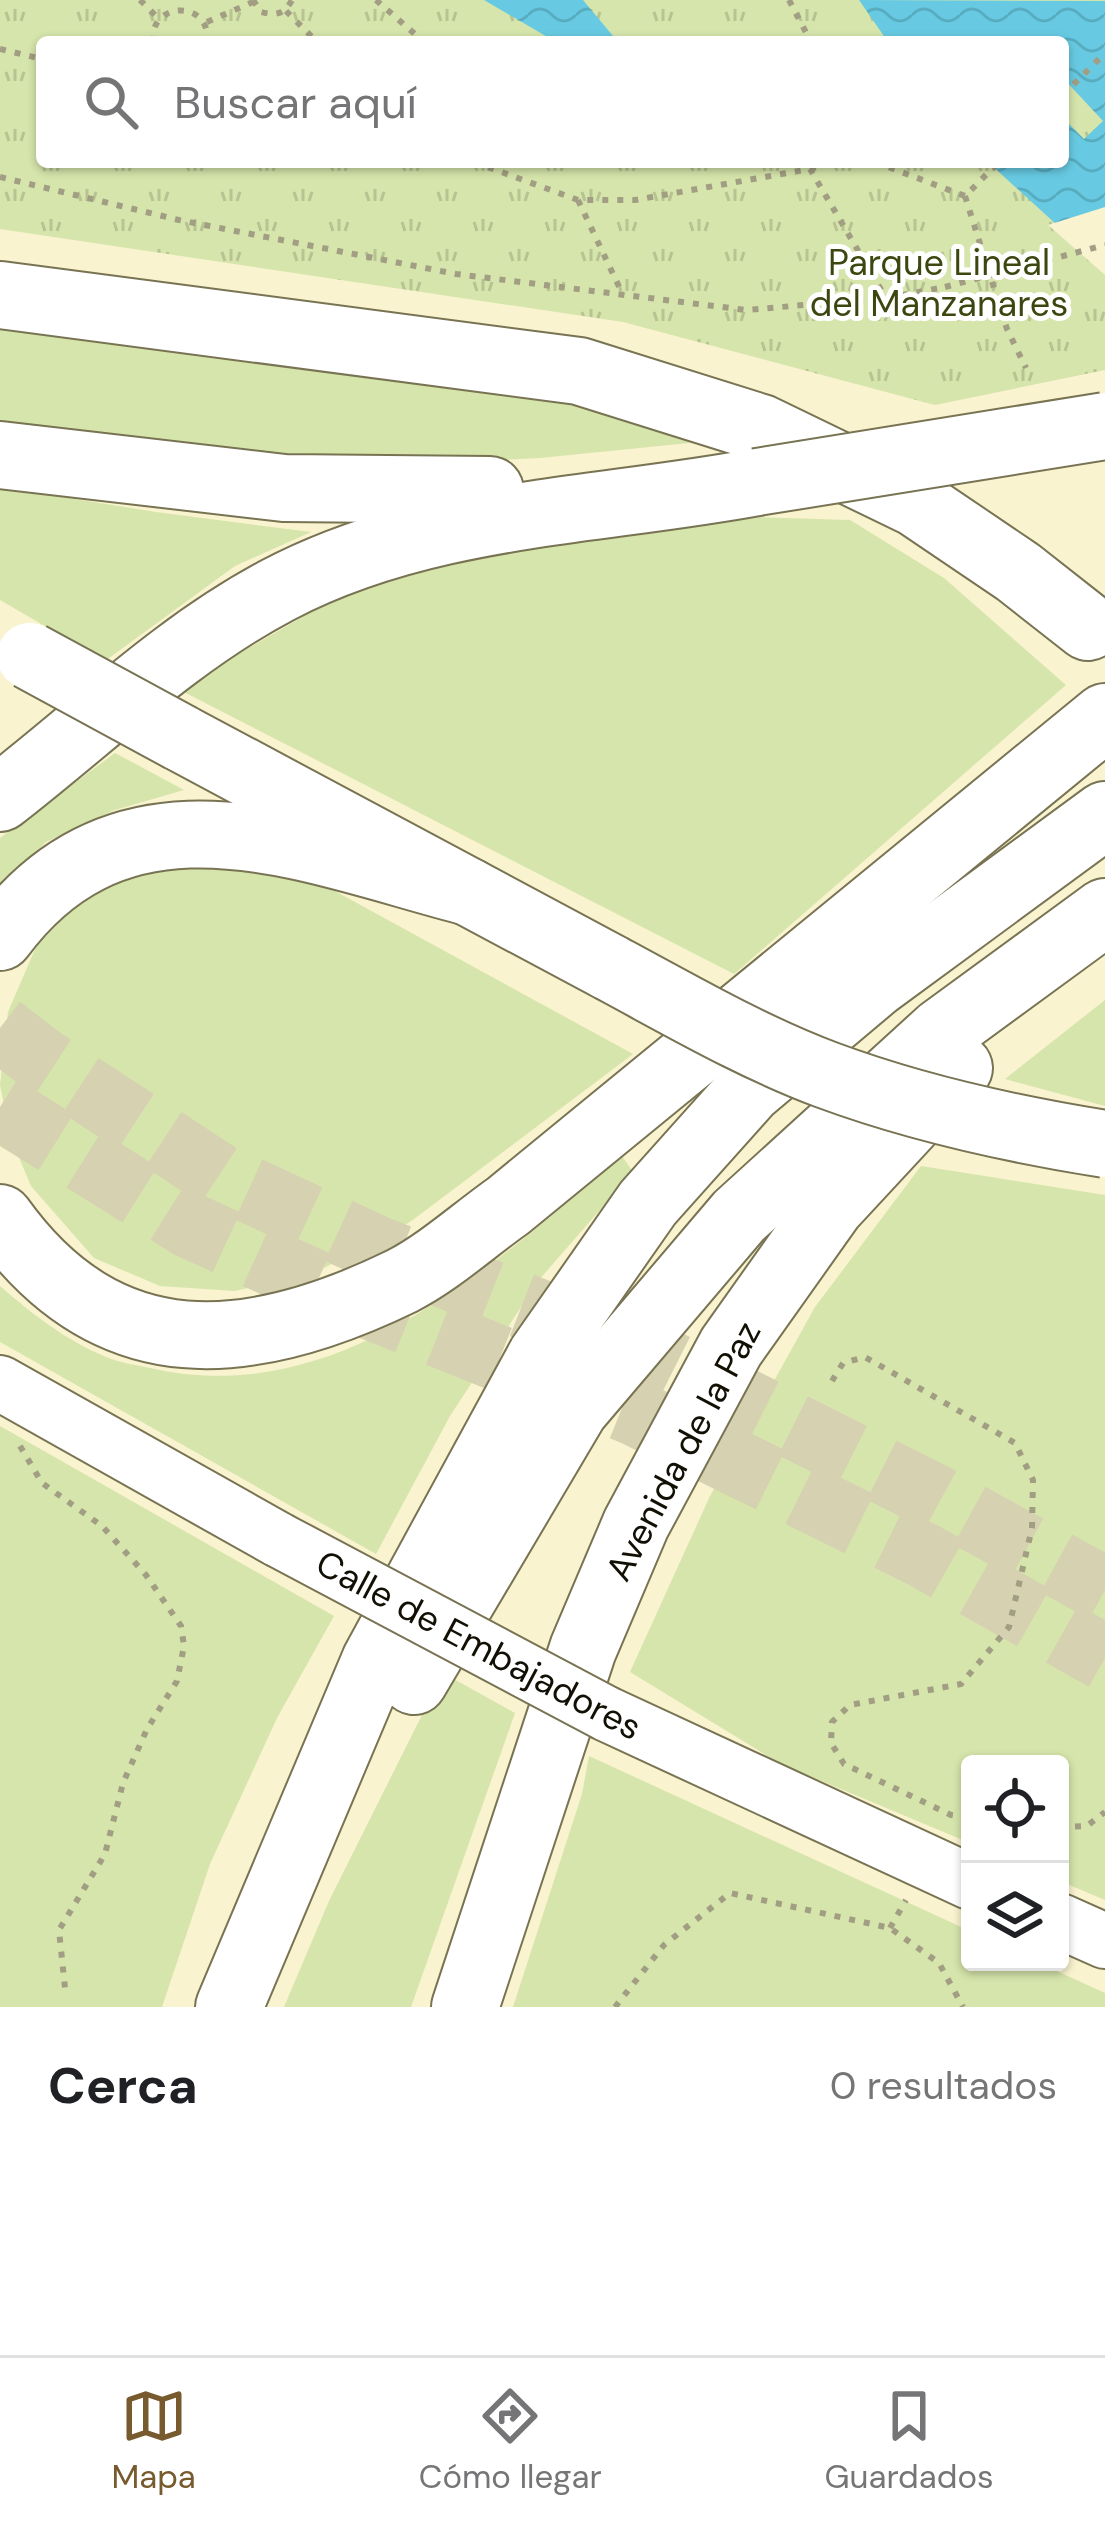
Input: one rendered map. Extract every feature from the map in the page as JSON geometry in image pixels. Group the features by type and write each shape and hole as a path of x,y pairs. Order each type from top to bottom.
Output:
{"highway":[{"path":"0,295 579,371 761,428 916,503 1018,572 1088,627"},
{"path":"0,798 162,664 278,590 335,564 456,526 683,496 1105,426"},
{"path":"0,455 284,488 388,492 460,493 680,476 757,482"},
{"path":"15,648 716,1024 826,1074 998,1124 1105,1144"},
{"path":"0,1218 44,1271 73,1294 124,1319 178,1334 215,1337 290,1326 406,1279 508,1206 1105,717"},
{"path":"236,1987 375,1661 541,1356 648,1203 767,1075 875,984 1105,815"},
{"path":"0,937 45,888 78,865 154,836 194,832 234,833 469,892"},
{"path":"236,1987 575,1409 739,1216 941,1032 1105,912"},
{"name":"Avenida de la Paz","path":"464,2007 583,1649 636,1525 731,1347 831,1206 982,1043 1105,938"}],"main road":[{"name":"Calle de Embajadores","path":"9,1407 279,1540 608,1714 961,1878"},
{"path":"1069,1925 1105,1941"}],"path":[{"path":"140,0 157,17"},
{"path":"207,22 253,1 261,12 274,15 286,10 292,0"},
{"path":"376,0 417,36"},
{"path":"789,0 809,36"},
{"path":"152,36 157,17 169,8 184,6 207,22 207,36"},
{"path":"286,10 311,36"},
{"path":"0,49 36,58"},
{"path":"1069,89 1105,53"},
{"path":"490,168 578,200 635,200 814,168"},
{"path":"891,168 965,196"},
{"path":"965,196 993,168"},
{"path":"810,169 886,298"},
{"path":"0,177 179,220 456,274 746,310 886,298 1105,245"},
{"path":"965,196 1007,329 1026,368"},
{"path":"578,200 623,295"},
{"path":"832,1381 843,1363 865,1357 1015,1443 1034,1480 1032,1528 1010,1627 961,1684 850,1705 832,1722 832,1743 844,1764 961,1817"},
{"path":"9,1407 20,1452 42,1483 102,1526 146,1575 181,1626 184,1646 176,1682 147,1729 123,1783 105,1854 59,1930 65,1988"},
{"path":"1069,1826 1087,1826 1105,1812"},
{"path":"615,2007 664,1945 730,1892 890,1928 939,1963 963,2007"}],"green space":[{"name":"Parque Lineal del Manzanares","path":"0,0 1105,0 1105,370 935,405 623,322 0,229"},
{"path":"0,329 550,396 699,442 540,458 308,469 121,443 0,420"},
{"path":"0,487 311,532 235,566 105,661 0,600"},
{"path":"758,517 850,520 944,578 1066,685 734,974 178,689 330,601 492,549"},
{"path":"115,753 184,790 115,810 46,842 0,887 0,838"},
{"path":"215,855 322,884 633,1054 410,1222 309,1276 234,1291 160,1286 94,1258 31,1186 10,1136 0,1085 8,1012 36,947 75,905 125,874"},
{"path":"1105,1000 1105,1106 1005,1079"},
{"path":"622,1156 633,1172 538,1281 450,1416 376,1554 0,1342 0,1286 64,1335 117,1361 219,1376 284,1369 347,1349 407,1320 519,1242"},
{"path":"921,1166 1105,1195 1105,1900 1069,1885 1069,1755 961,1755 961,1839 781,1764 630,1672 710,1496 815,1307"},
{"path":"0,1426 334,1616 277,1718 210,1864 162,2007 0,2007"},
{"path":"443,1673 515,1713 411,2007 284,2007 329,1901"},
{"path":"589,1756 961,1927 961,1971 1057,1971 1105,1993 1105,2007 513,2007 582,1794"}],"water":[{"path":"484,0 583,0 613,36 546,36"},
{"path":"859,0 1105,1 1105,269 995,168 1069,168 1069,124 1084,139 1103,121 1069,84 1069,36 884,36"}],"pier":[{"path":"1105,207 1105,275 1048,225"}],"tunnel":[{"path":"0,1028 219,1176 378,1249 668,1363 937,1498 1105,1590"},
{"path":"0,1107 189,1225 346,1297 633,1412 923,1555 1105,1658"}]}
